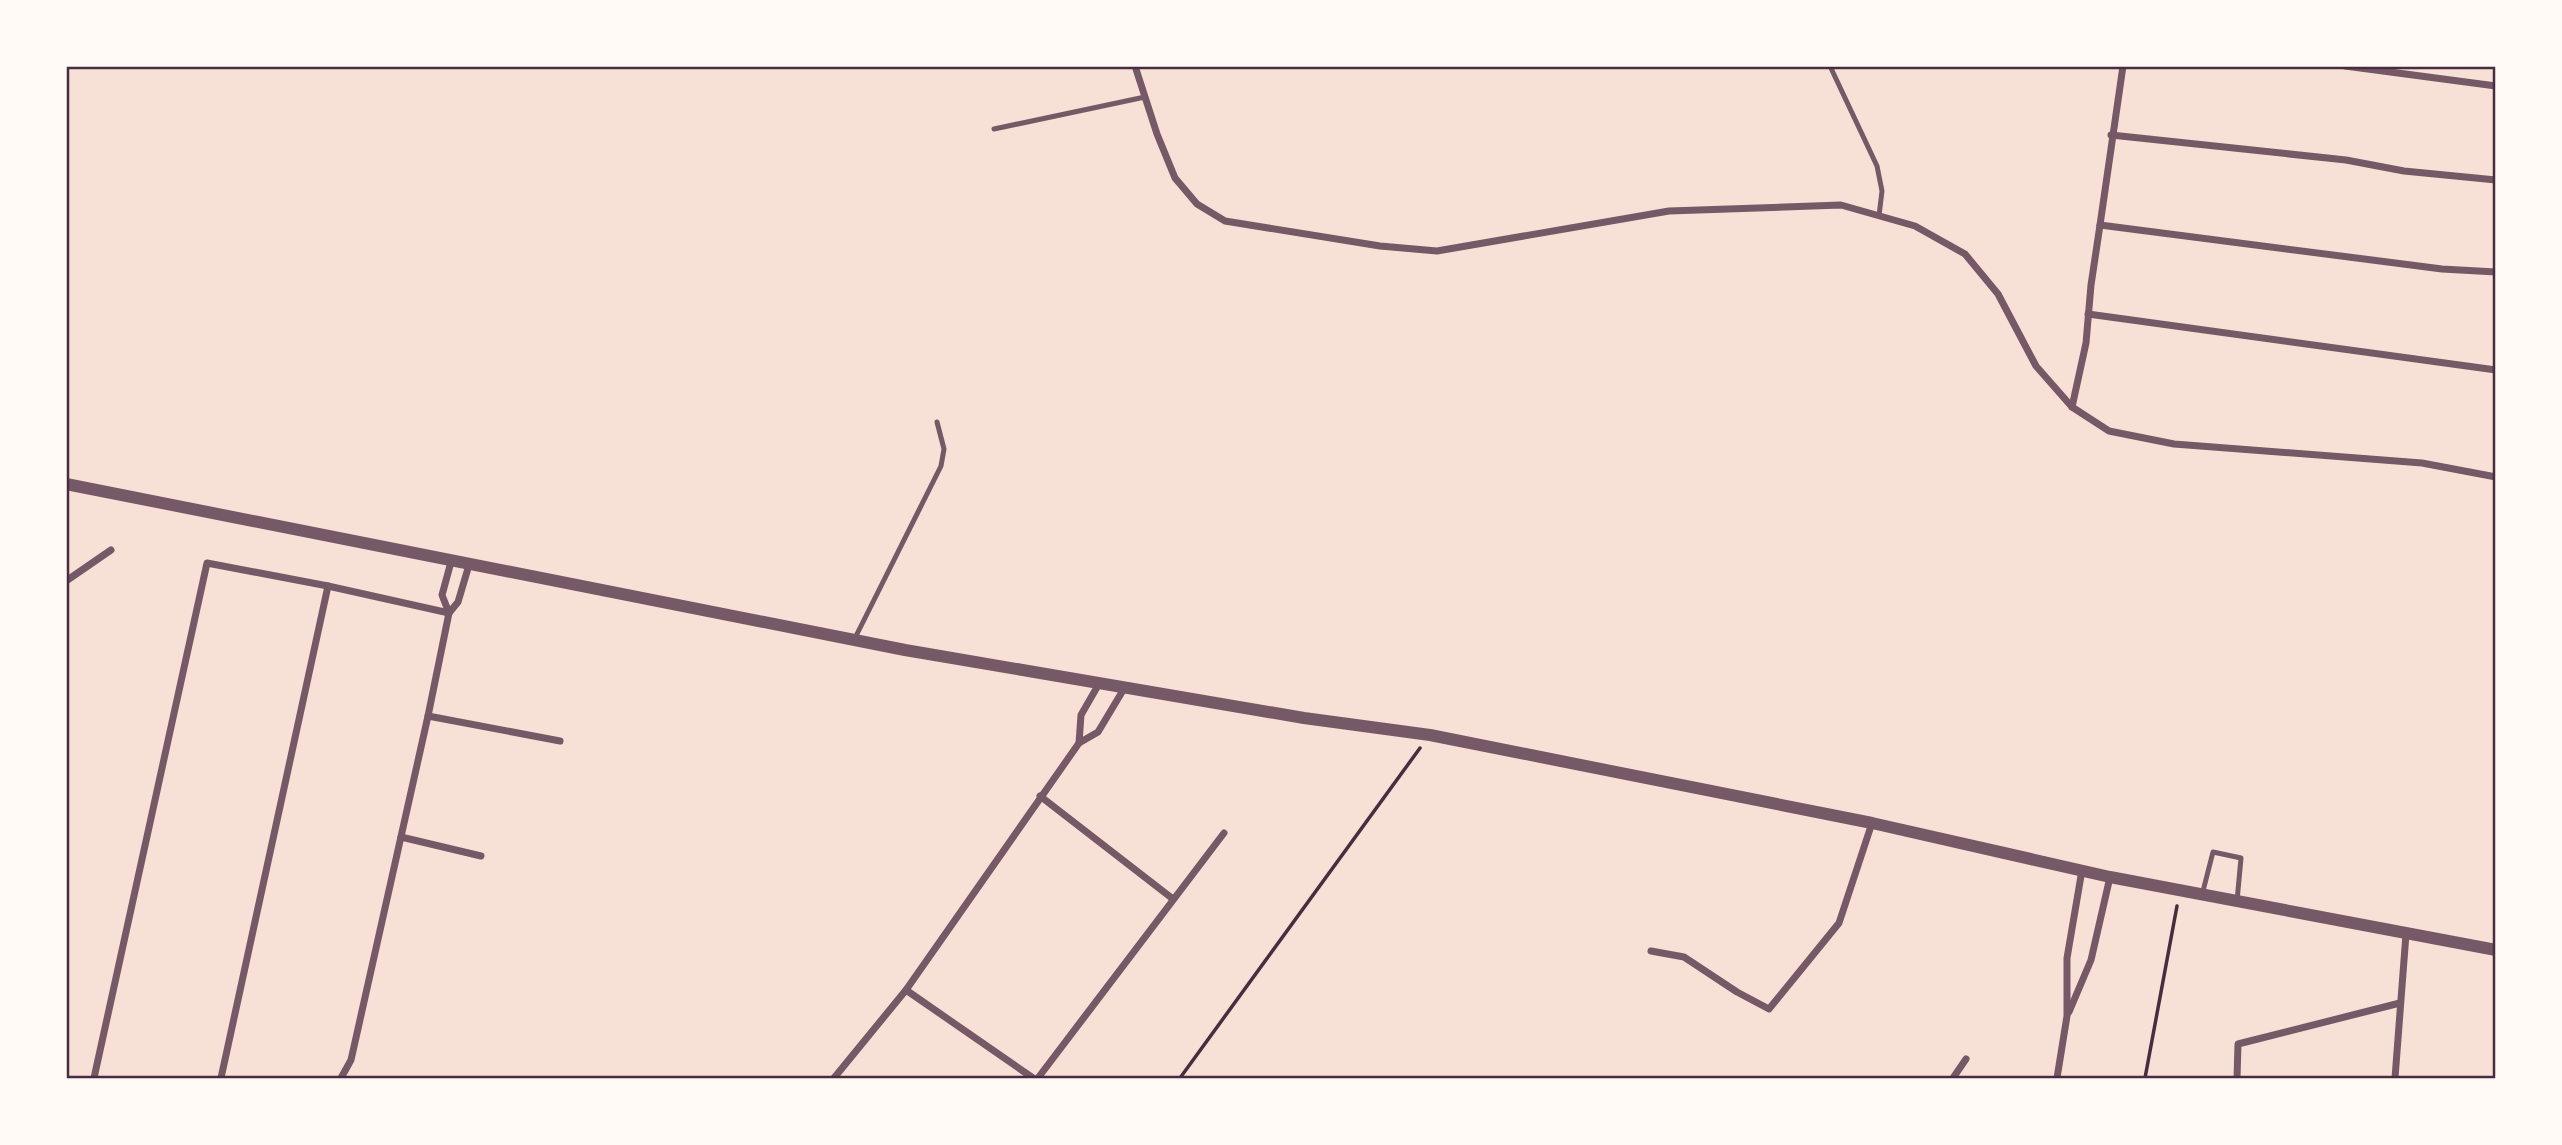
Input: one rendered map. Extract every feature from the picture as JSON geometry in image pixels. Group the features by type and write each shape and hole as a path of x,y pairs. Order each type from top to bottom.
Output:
{"street":[{"path":"1135,66 1157,134 1175,178 1198,204 1225,220 1380,246 1437,251 1669,211 1841,205 1915,226 1965,254 1998,294 2036,366 2072,407 2109,430 2174,444 2422,463 2496,477"},
{"path":"2072,407 2087,343 2099,225 2123,66"},
{"path":"2345,66 2496,86"},
{"path":"2111,135 2346,160 2404,171 2496,180"},
{"path":"2099,225 2442,269 2496,272"},
{"path":"2088,314 2496,370"},
{"path":"66,484 905,650 1304,718 1430,735 1872,823 2110,877 2496,950"},
{"path":"66,581 111,550"},
{"path":"449,613 442,595 450,562"},
{"path":"94,1079 207,563 449,613"},
{"path":"341,1079 351,1060 449,613 458,602 470,565"},
{"path":"220,1079 328,586"},
{"path":"1079,743 1081,715 1100,682"},
{"path":"834,1079 906,990 1079,743 1098,732 1125,686"},
{"path":"428,716 560,741"},
{"path":"1040,796 1173,899"},
{"path":"1651,951 1684,957 1737,992 1769,1009 1839,923 1872,823"},
{"path":"906,990 1035,1079 1224,833"},
{"path":"401,837 481,856"},
{"path":"2057,1079 2067,1016 2067,958 2081,870"},
{"path":"2067,1016 2091,960 2110,877"},
{"path":"2395,1079 2406,934"},
{"path":"2236,1079 2238,1044 2400,1003"},
{"path":"1953,1079 1966,1059"}],"lane":[{"path":"1830,66 1877,166 1882,191 1879,216"},
{"path":"994,129 1145,97"},
{"path":"855,639 941,467 944,449 937,422"},
{"path":"2203,895 2213,852 2241,858 2237,901"}],"path":[{"path":"1180,1079 1430,735"},
{"path":"2145,1079 2180,891"}]}
